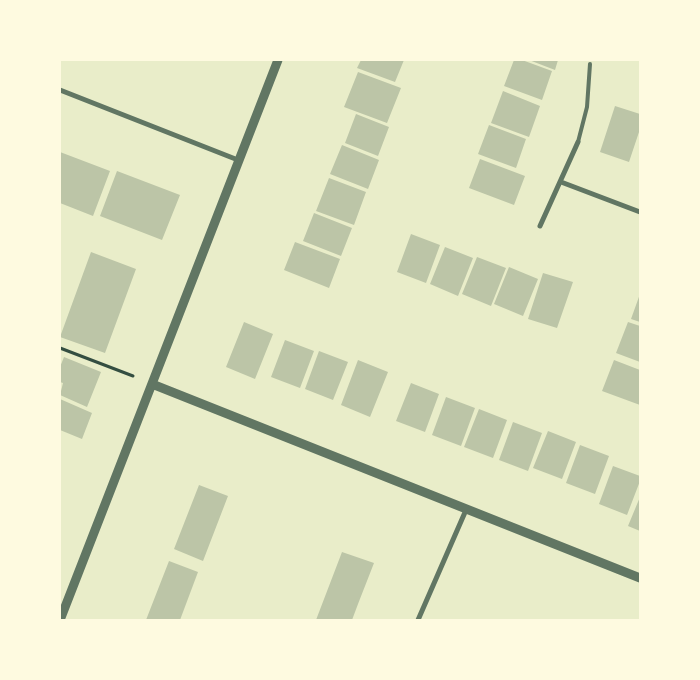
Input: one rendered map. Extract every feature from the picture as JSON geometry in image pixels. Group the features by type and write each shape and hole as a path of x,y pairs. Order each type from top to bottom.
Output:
{"street":[{"path":"60,620 63,605 152,384 278,60"},
{"path":"60,90 238,160"},
{"path":"540,226 578,142"},
{"path":"561,182 640,212"},
{"path":"152,384 640,578"},
{"path":"418,620 466,510"}],"lane":[{"path":"578,142 587,107 590,64"}],"path":[{"path":"60,348 152,384"}],"building":[{"path":"361,60 404,60 395,82 357,68"},
{"path":"514,60 522,60 552,71 542,100 504,86"},
{"path":"529,60 558,60 555,70"},
{"path":"358,72 401,88 387,123 344,107"},
{"path":"503,91 540,106 529,137 491,123"},
{"path":"615,106 640,114 640,129 629,162 600,152"},
{"path":"356,114 389,127 378,156 345,143"},
{"path":"489,125 526,139 516,168 478,154"},
{"path":"342,145 379,160 368,189 330,174"},
{"path":"60,152 110,171 93,216 60,203"},
{"path":"480,159 525,176 514,205 469,188"},
{"path":"117,171 180,195 162,240 100,216"},
{"path":"329,178 366,192 354,225 316,211"},
{"path":"314,213 352,228 341,256 303,241"},
{"path":"411,234 440,245 426,283 397,272"},
{"path":"295,242 340,259 329,288 284,270"},
{"path":"445,247 473,258 458,296 430,284"},
{"path":"91,252 136,269 105,353 60,337"},
{"path":"477,257 506,268 491,306 462,294"},
{"path":"509,267 538,279 523,316 494,304"},
{"path":"543,273 573,282 557,328 528,319"},
{"path":"640,294 640,322 631,319"},
{"path":"244,322 273,334 255,379 226,367"},
{"path":"628,322 640,326 640,362 616,353"},
{"path":"285,340 314,351 300,388 271,377"},
{"path":"319,351 348,362 333,400 305,389"},
{"path":"64,357 101,372 87,407 60,395 63,383 60,382 60,367"},
{"path":"358,360 388,372 370,417 341,405"},
{"path":"614,360 640,370 640,405 602,391"},
{"path":"411,383 439,394 425,432 396,421"},
{"path":"446,397 475,408 461,446 432,435"},
{"path":"60,399 92,413 82,439 60,430"},
{"path":"479,409 507,420 493,458 464,447"},
{"path":"513,422 542,433 528,471 499,460"},
{"path":"548,431 576,442 562,479 533,468"},
{"path":"580,445 609,456 595,494 566,483"},
{"path":"613,466 640,476 640,481 627,515 599,504"},
{"path":"199,485 228,496 203,561 174,549"},
{"path":"640,497 640,531 628,526"},
{"path":"342,552 374,563 352,620 316,620"},
{"path":"169,561 198,572 180,620 146,620"}]}
